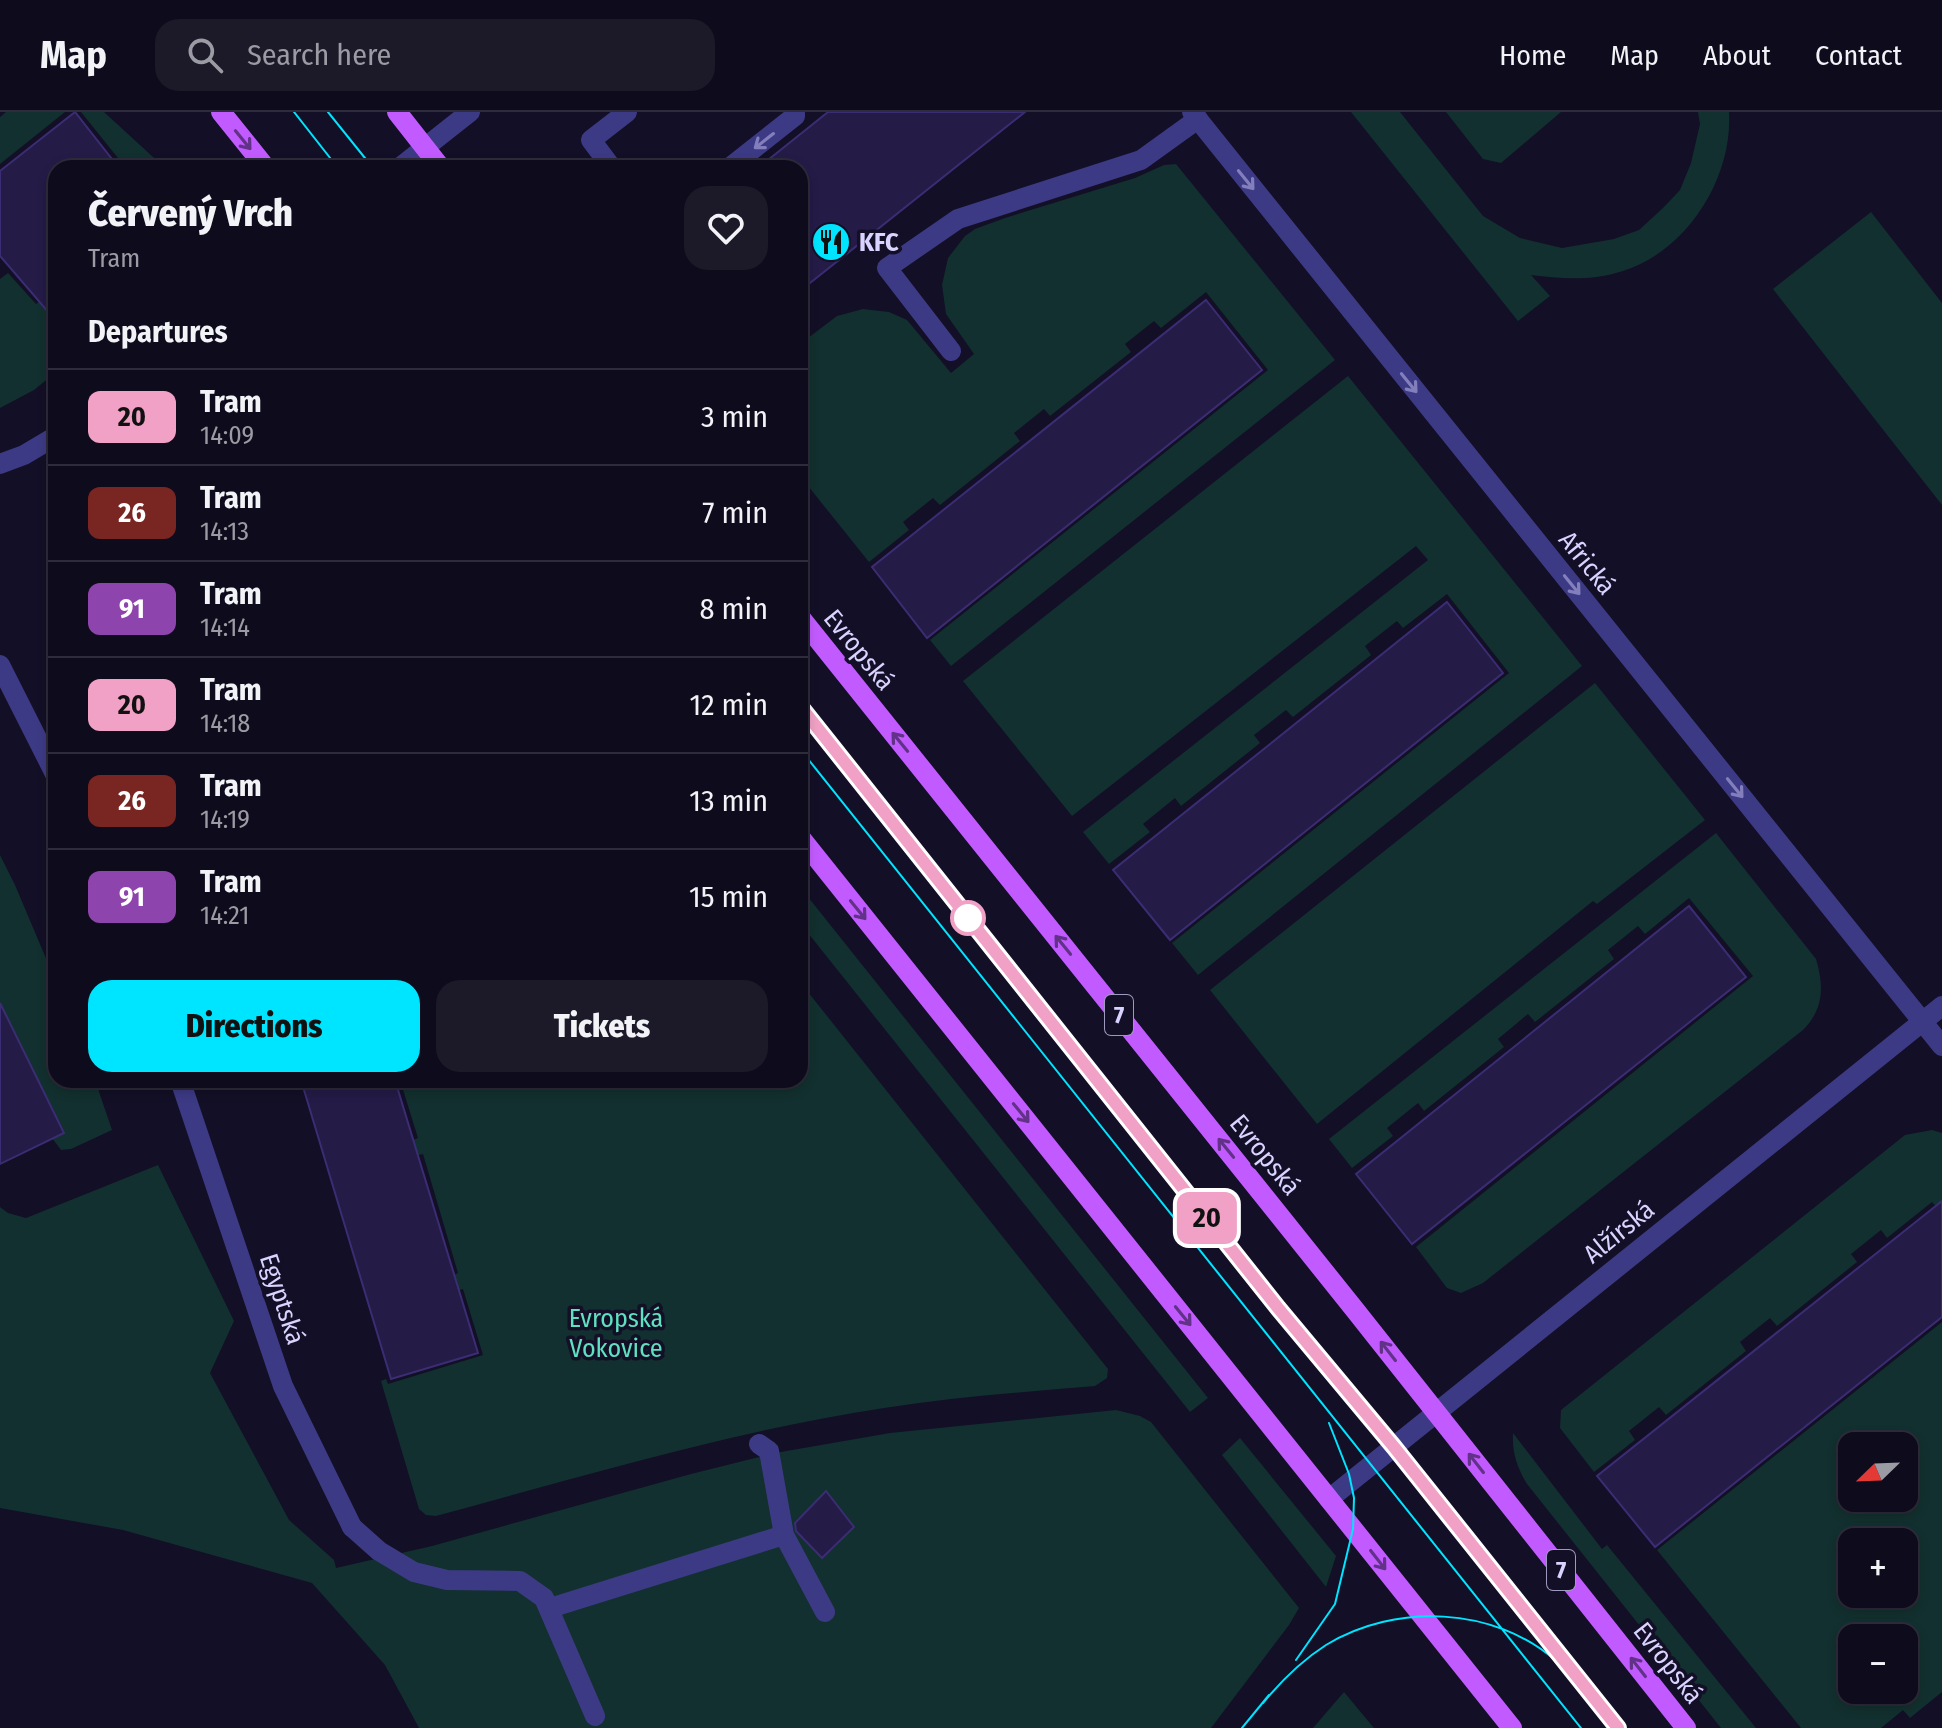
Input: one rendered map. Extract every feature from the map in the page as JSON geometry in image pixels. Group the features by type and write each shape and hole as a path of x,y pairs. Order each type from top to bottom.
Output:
{"main road":[{"path":"221,112 260,160"},
{"path":"397,112 435,160"},
{"name":"Evropská","path":"808,627 1686,1728"},
{"path":"808,847 1512,1728"}],"street":[{"path":"409,160 470,112"},
{"path":"606,160 591,140 627,112"},
{"path":"739,160 795,116 795,112"},
{"path":"951,351 887,268 958,219 1141,160 1195,116"},
{"name":"Africká","path":"1195,116 1942,1046"},
{"path":"0,464 48,441"},
{"path":"0,665 48,760"},
{"name":"Alžírská","path":"1329,1499 1942,1006"},
{"name":"Egyptská","path":"183,1088 283,1386 352,1527 379,1551 414,1572 447,1580 520,1581 544,1598 550,1608"},
{"path":"759,1444 769,1451 784,1535 825,1612"},
{"path":"595,1716 550,1608 784,1535"}],"green space":[{"path":"6,112 65,112 0,164 0,117"},
{"path":"81,112 104,112 156,160 120,160"},
{"path":"1351,112 1400,112 1483,216 1520,238 1562,248 1614,239 1639,230 1680,190 1691,163 1700,124 1698,112 1729,112 1723,162 1702,209 1686,229 1646,261 1623,271 1577,278 1531,275 1550,296 1518,321"},
{"path":"1446,112 1561,112 1501,163 1483,159"},
{"path":"1176,164 1335,360 951,666 930,640 1268,370 1206,292 1161,328 1154,321 1125,344 1131,352 1050,416 1044,409 1014,433 1020,441 940,505 933,498 903,522 909,530 869,562 808,486 808,338 837,316 863,309 889,312 907,320 951,373 974,354 946,314 942,285 948,258 965,236 1005,218 1135,178 1164,165"},
{"path":"1871,212 1942,303 1942,505 1773,289"},
{"path":"8,273 36,304 48,295 48,379 34,390 0,408 0,279"},
{"path":"1348,376 1582,666 1198,975 1172,943 1509,673 1447,594 1403,628 1397,621 1365,646 1371,655 1293,717 1286,710 1254,735 1260,743 1181,806 1175,798 1143,824 1150,832 1109,864 1083,832 1428,560 1416,546 1072,816 963,681"},
{"path":"1595,683 1705,820 1597,904 1593,901 1317,1124 1210,990"},
{"path":"1716,833 1816,959 1821,988 1815,1014 1803,1030 1483,1283 1461,1293 1447,1288 1416,1247 1753,976 1689,898 1645,934 1638,926 1608,950 1614,959 1535,1022 1528,1014 1498,1039 1504,1047 1424,1111 1418,1103 1387,1128 1393,1136 1352,1168 1329,1139"},
{"path":"0,855 48,963 48,1088 98,1088 112,1130 71,1149 61,1150 52,1138 0,1004"},
{"path":"808,897 1208,1398 1190,1412 808,933"},
{"name":"Evropská Vokovice","path":"808,992 1108,1369 1107,1378 1095,1386 910,1404 771,1429 436,1516 426,1515 419,1509 381,1381 386,1379 388,1384 483,1355 463,1289 459,1290 454,1275 458,1273 423,1154 418,1155 413,1140 418,1138 402,1088 808,1088"},
{"path":"1932,1130 1942,1133 1942,1214 1932,1202 1887,1238 1881,1230 1851,1254 1857,1262 1777,1326 1770,1318 1740,1342 1746,1351 1666,1415 1659,1407 1629,1431 1635,1440 1594,1472 1560,1428 1561,1410 1905,1135"},
{"path":"158,1165 234,1321 210,1373 289,1520 334,1560 336,1568 432,1546 775,1453 890,1433 1116,1410 1151,1422 1299,1608 1211,1728 419,1728 385,1665 312,1583 123,1530 0,1508 0,1207 8,1213 26,1218","holes":["825,1495 823,1556 805,1541 795,1526 806,1511"]},
{"path":"1942,1322 1942,1692 1910,1718 1903,1710 1881,1728 1801,1728 1657,1550"},
{"path":"1513,1433 1602,1549 1607,1545 1756,1728 1721,1728 1527,1484 1516,1460"},
{"path":"1240,1438 1336,1556 1326,1587 1222,1455"},
{"path":"1344,1692 1374,1728 1313,1728"}],"building":[{"path":"75,112 113,160 48,160 48,312 0,256 0,171"},
{"name":"KFC","path":"828,112 1025,112 808,285 808,160 768,160"},
{"path":"1206,300 1262,370 927,638 872,567"},
{"path":"1447,602 1503,673 1170,940 1113,870"},
{"path":"1689,906 1746,977 1412,1244 1356,1174"},
{"path":"0,1003 64,1133 0,1164"},
{"path":"303,1088 397,1088 478,1353 391,1379"},
{"path":"1942,1201 1942,1317 1655,1547 1597,1476"},
{"path":"826,1491 854,1527 822,1558 796,1531 795,1523"}],"tram line":[{"path":"294,112 332,160"},
{"path":"328,112 367,160"},
{"path":"808,716 1278,1308 1394,1447 1618,1728"},
{"name":"20","path":"808,716 1278,1308 1394,1447 1618,1728"},
{"path":"808,759 1581,1728"},
{"path":"1296,1660 1335,1604 1353,1529 1354,1498 1349,1474 1329,1423"},
{"path":"1263,1703 1292,1671 1326,1645 1353,1631 1413,1617 1444,1617 1504,1629 1556,1661"},
{"path":"1242,1728 1269,1695"}],"place":[{"name":"KFC","path":"831,242"}]}
